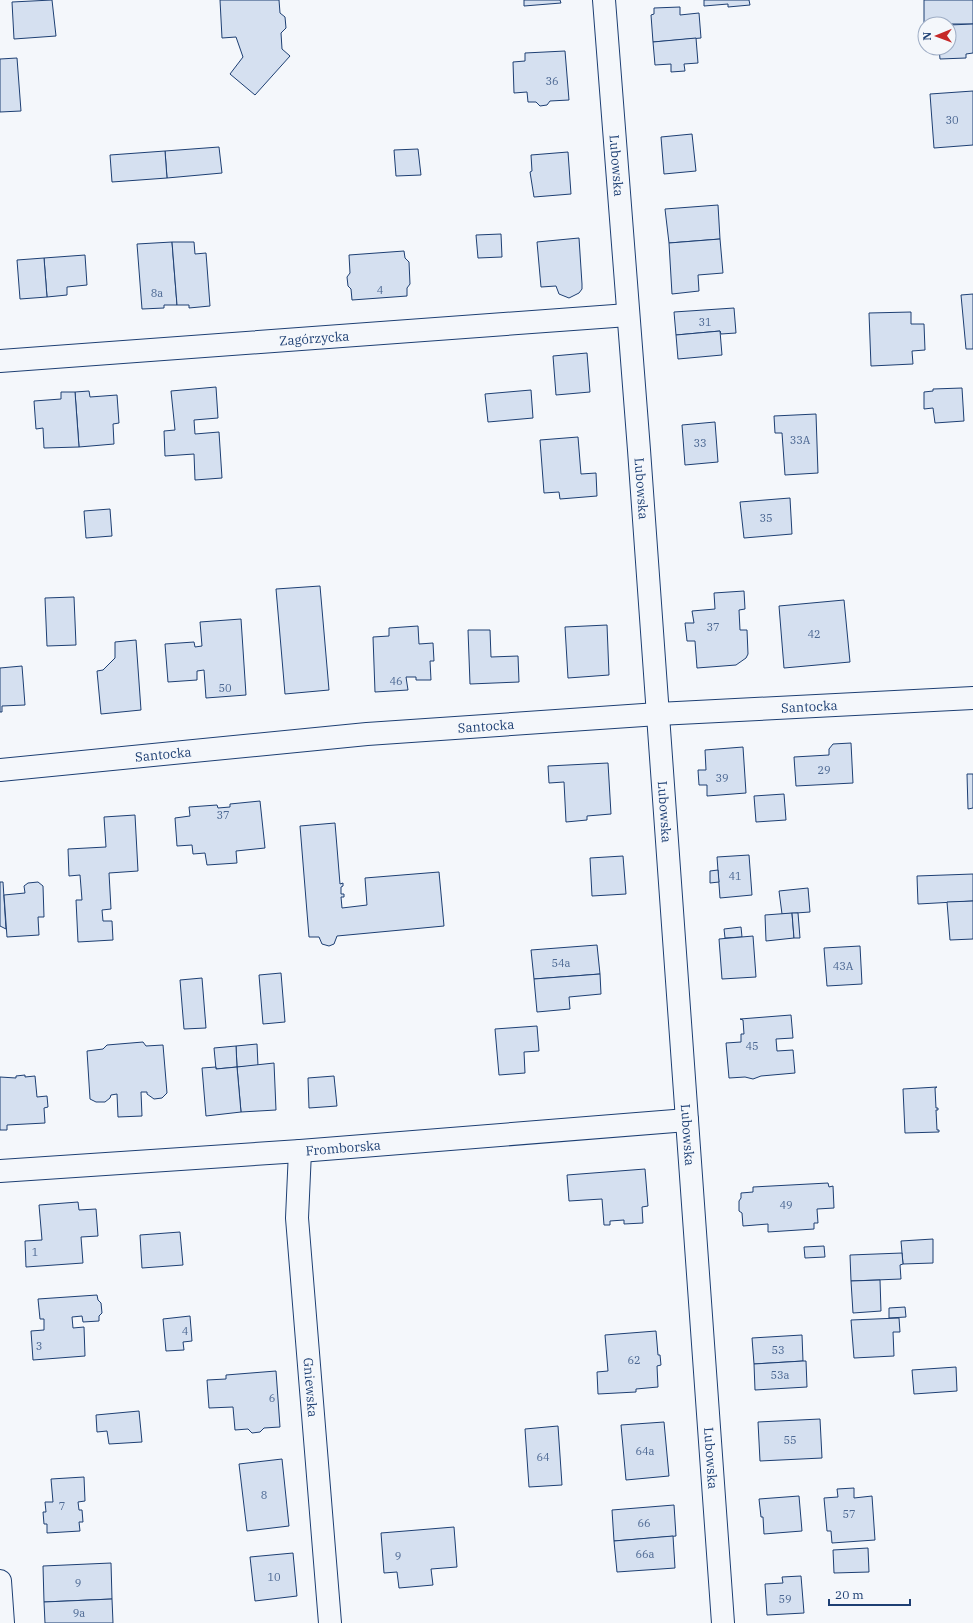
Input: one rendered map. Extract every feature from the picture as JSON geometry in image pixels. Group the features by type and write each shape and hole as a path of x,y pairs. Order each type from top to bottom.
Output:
{"street":[{"name":"Lubowska","path":"604,0 658,714 723,1623"},
{"name":"Zagórzycka","path":"0,361 628,315"},
{"name":"Santocka","path":"0,770 367,734 658,714 973,698"},
{"name":"Fromborska","path":"0,1171 300,1151 687,1120"},
{"name":"Gniewska","path":"300,1151 297,1218 330,1623"},
{"path":"0,1581 3,1623"}],"building":[{"path":"52,0 56,36 14,39 12,2"},
{"path":"220,0 279,0 280,13 285,17 286,28 281,33 282,49 290,56 255,95 230,74 243,57 236,37 222,38"},
{"path":"524,0 560,0 561,3 524,6"},
{"path":"704,0 749,0 750,5 728,7 728,4 704,6"},
{"path":"924,0 973,0 973,24 957,24 957,16 924,16"},
{"path":"680,7 680,15 699,13 701,38 653,42 651,15 654,14 654,8"},
{"path":"973,24 973,53 966,54 966,58 940,59 940,56 957,56 957,25"},
{"path":"696,38 698,63 684,64 685,71 671,72 671,64 655,65 653,42"},
{"path":"565,51 569,100 550,101 547,105 540,106 536,102 528,102 527,92 514,93 513,62 525,61 525,53"},
{"path":"17,58 21,111 0,112 0,59"},
{"path":"973,91 973,145 934,148 930,94"},
{"path":"692,134 696,171 664,174 661,137"},
{"path":"219,147 222,173 167,178 165,151"},
{"path":"418,149 421,175 396,176 394,150"},
{"path":"165,151 167,178 112,182 110,155"},
{"path":"568,152 571,194 534,197 530,172 532,171 531,155"},
{"path":"718,205 720,239 669,243 665,209"},
{"path":"501,234 502,257 478,258 476,235"},
{"path":"579,238 582,289 579,293 569,298 559,294 556,286 541,287 537,242"},
{"path":"720,239 723,273 698,275 699,291 672,294 669,243"},
{"path":"172,242 177,305 164,305 164,308 142,309 137,244"},
{"path":"172,242 194,242 195,254 206,253 210,306 189,308 189,305 177,305"},
{"path":"404,251 405,258 409,262 410,284 407,288 407,296 352,300 351,289 348,286 347,277 350,273 349,255"},
{"path":"85,255 87,285 67,287 67,295 47,297 44,258"},
{"path":"44,258 47,297 20,299 17,260"},
{"path":"973,294 973,349 966,349 961,295"},
{"path":"734,308 736,333 721,334 720,331 676,335 674,312"},
{"path":"911,312 911,324 924,324 925,350 912,351 913,364 871,366 869,313"},
{"path":"720,331 722,355 678,359 676,335"},
{"path":"587,353 590,392 556,395 553,356"},
{"path":"216,387 218,418 194,420 195,434 219,432 222,478 195,480 194,454 165,456 164,431 175,430 171,391"},
{"path":"962,388 964,421 935,423 933,408 924,409 924,392 933,391 933,389"},
{"path":"531,390 533,418 488,422 485,394"},
{"path":"89,391 90,397 117,395 119,423 113,424 114,444 79,447 75,392"},
{"path":"61,392 75,392 79,447 44,448 43,428 36,429 34,401 61,399"},
{"path":"816,414 818,473 785,475 782,433 775,433 774,416"},
{"path":"715,422 718,462 685,465 682,425"},
{"path":"578,437 581,474 596,473 597,496 560,499 559,492 544,493 540,440"},
{"path":"790,498 792,534 744,538 740,502"},
{"path":"110,509 112,536 86,538 84,511"},
{"path":"320,586 329,690 285,694 276,589"},
{"path":"744,591 745,609 739,610 740,630 747,630 748,654 746,658 736,665 697,668 695,641 687,641 685,623 694,623 692,611 715,609 714,593"},
{"path":"74,597 76,645 47,646 45,598"},
{"path":"844,600 850,662 784,668 779,606"},
{"path":"241,619 246,695 206,698 204,670 197,671 197,680 168,682 165,644 194,642 195,647 202,646 200,622"},
{"path":"607,625 609,675 568,678 565,627"},
{"path":"418,626 419,644 433,643 434,661 430,661 431,680 416,680 416,677 406,677 408,690 375,692 373,637 389,636 389,628"},
{"path":"468,630 490,630 491,657 518,656 519,682 470,684"},
{"path":"136,640 141,710 101,714 97,671 103,670 115,658 115,642"},
{"path":"22,666 25,705 2,706 2,712 0,712 0,668"},
{"path":"851,743 853,783 796,786 794,757 829,755 829,749 833,744"},
{"path":"743,747 746,793 707,796 707,785 699,785 698,770 706,770 705,750"},
{"path":"608,763 611,814 587,816 587,820 566,822 564,782 549,783 548,766"},
{"path":"967,774 973,774 973,808 968,809"},
{"path":"784,794 786,820 756,822 754,796"},
{"path":"260,801 265,848 236,851 237,863 207,865 205,853 193,854 192,845 177,846 175,818 190,816 189,807 217,805 218,808 230,807 230,804"},
{"path":"135,815 138,871 109,873 111,909 102,910 103,921 112,921 113,940 78,942 76,900 82,900 80,875 69,876 68,849 106,847 104,817"},
{"path":"335,823 340,884 343,883 343,886 341,887 341,894 344,894 344,897 341,897 342,908 367,905 365,878 439,872 444,926 337,936 334,944 329,946 322,944 319,937 309,937 300,826"},
{"path":"749,855 752,895 720,898 717,857"},
{"path":"623,856 626,894 592,896 590,858"},
{"path":"718,870 719,882 710,883 710,871"},
{"path":"973,874 973,901 918,904 917,876"},
{"path":"0,882 3,882 6,929 0,926"},
{"path":"38,882 43,886 44,917 38,917 39,935 7,937 4,895 25,893 24,886 28,883"},
{"path":"808,888 810,912 782,914 779,891"},
{"path":"973,901 973,939 950,940 947,902"},
{"path":"792,913 794,938 766,941 765,915"},
{"path":"792,913 798,913 800,938 794,938"},
{"path":"741,927 742,937 725,938 724,929"},
{"path":"753,936 756,977 722,979 719,939"},
{"path":"597,945 600,974 534,979 531,950"},
{"path":"860,946 862,984 827,986 824,948"},
{"path":"281,973 285,1022 263,1024 259,975"},
{"path":"600,974 601,994 569,997 570,1009 537,1012 534,979"},
{"path":"202,978 206,1028 184,1029 180,980"},
{"path":"791,1015 793,1038 776,1039 777,1051 793,1050 795,1073 761,1076 753,1079 745,1077 729,1078 726,1043 741,1042 741,1034 744,1034 743,1020 740,1019"},
{"path":"537,1026 539,1051 524,1052 525,1073 499,1075 495,1029"},
{"path":"143,1042 146,1046 163,1045 167,1093 162,1098 154,1099 147,1094 147,1092 141,1092 142,1116 118,1117 117,1094 111,1095 105,1102 96,1102 90,1099 87,1051 103,1049 107,1045"},
{"path":"257,1044 258,1066 237,1067 236,1046"},
{"path":"236,1046 237,1067 216,1069 214,1048"},
{"path":"274,1063 276,1110 241,1112 237,1067"},
{"path":"216,1067 216,1069 237,1067 241,1112 206,1116 202,1068"},
{"path":"25,1075 25,1077 35,1076 37,1097 47,1096 48,1107 44,1108 45,1123 7,1125 7,1130 0,1130 0,1077 16,1078 16,1076"},
{"path":"334,1076 337,1106 309,1108 308,1078"},
{"path":"937,1087 935,1088 936,1108 938,1108 938,1110 936,1110 937,1130 939,1130 939,1132 905,1133 903,1089"},
{"path":"645,1169 648,1206 642,1207 643,1223 624,1224 624,1220 610,1221 610,1225 604,1225 602,1199 569,1201 567,1175"},
{"path":"828,1183 829,1187 833,1186 834,1208 817,1209 818,1223 814,1223 814,1229 768,1232 768,1224 743,1226 742,1213 739,1211 741,1193 753,1192 753,1187"},
{"path":"78,1202 79,1210 96,1209 98,1236 81,1237 83,1263 26,1267 25,1241 42,1240 39,1205"},
{"path":"180,1232 183,1265 142,1268 140,1235"},
{"path":"933,1239 933,1263 903,1264 901,1241"},
{"path":"824,1246 825,1257 805,1258 804,1247"},
{"path":"902,1253 903,1264 900,1265 901,1279 851,1281 850,1255"},
{"path":"880,1280 881,1311 853,1313 851,1281"},
{"path":"97,1295 98,1300 101,1303 102,1313 99,1316 99,1321 83,1322 82,1316 72,1317 73,1328 84,1327 85,1356 33,1360 31,1331 44,1330 44,1319 40,1319 38,1299"},
{"path":"905,1307 906,1317 889,1318 889,1308"},
{"path":"190,1316 192,1341 183,1342 184,1350 166,1351 163,1319"},
{"path":"899,1318 900,1332 893,1332 894,1356 854,1358 851,1320"},
{"path":"656,1331 658,1355 660,1355 661,1365 657,1366 658,1387 636,1389 636,1392 598,1394 597,1372 608,1371 605,1335"},
{"path":"802,1335 803,1361 754,1364 752,1338"},
{"path":"806,1361 807,1387 755,1390 754,1364"},
{"path":"956,1367 957,1391 914,1394 912,1370"},
{"path":"276,1371 280,1427 264,1428 260,1432 252,1433 248,1429 235,1430 233,1407 209,1408 207,1380 226,1379 226,1375"},
{"path":"139,1411 142,1442 109,1444 107,1431 97,1432 96,1415"},
{"path":"820,1419 822,1458 760,1461 758,1422"},
{"path":"664,1422 669,1476 626,1480 621,1425"},
{"path":"558,1426 562,1485 529,1487 525,1429"},
{"path":"282,1459 289,1526 247,1531 239,1464"},
{"path":"84,1477 85,1501 78,1502 79,1510 82,1510 83,1522 79,1522 80,1531 47,1533 47,1524 44,1524 43,1512 46,1512 45,1502 53,1502 51,1479"},
{"path":"854,1488 854,1498 872,1496 875,1540 832,1543 831,1531 827,1531 824,1498 838,1497 837,1489"},
{"path":"799,1496 802,1531 764,1534 763,1517 761,1517 759,1499"},
{"path":"674,1505 676,1536 614,1541 612,1510"},
{"path":"454,1527 457,1567 431,1569 433,1585 399,1588 397,1572 384,1573 381,1533"},
{"path":"673,1536 675,1568 617,1572 614,1541"},
{"path":"868,1548 869,1572 834,1573 833,1550"},
{"path":"293,1553 297,1596 255,1601 250,1557"},
{"path":"111,1563 112,1599 44,1602 43,1566"},
{"path":"801,1576 804,1613 767,1615 765,1584 783,1583 782,1577"},
{"path":"112,1599 113,1623 45,1623 44,1602"}]}
